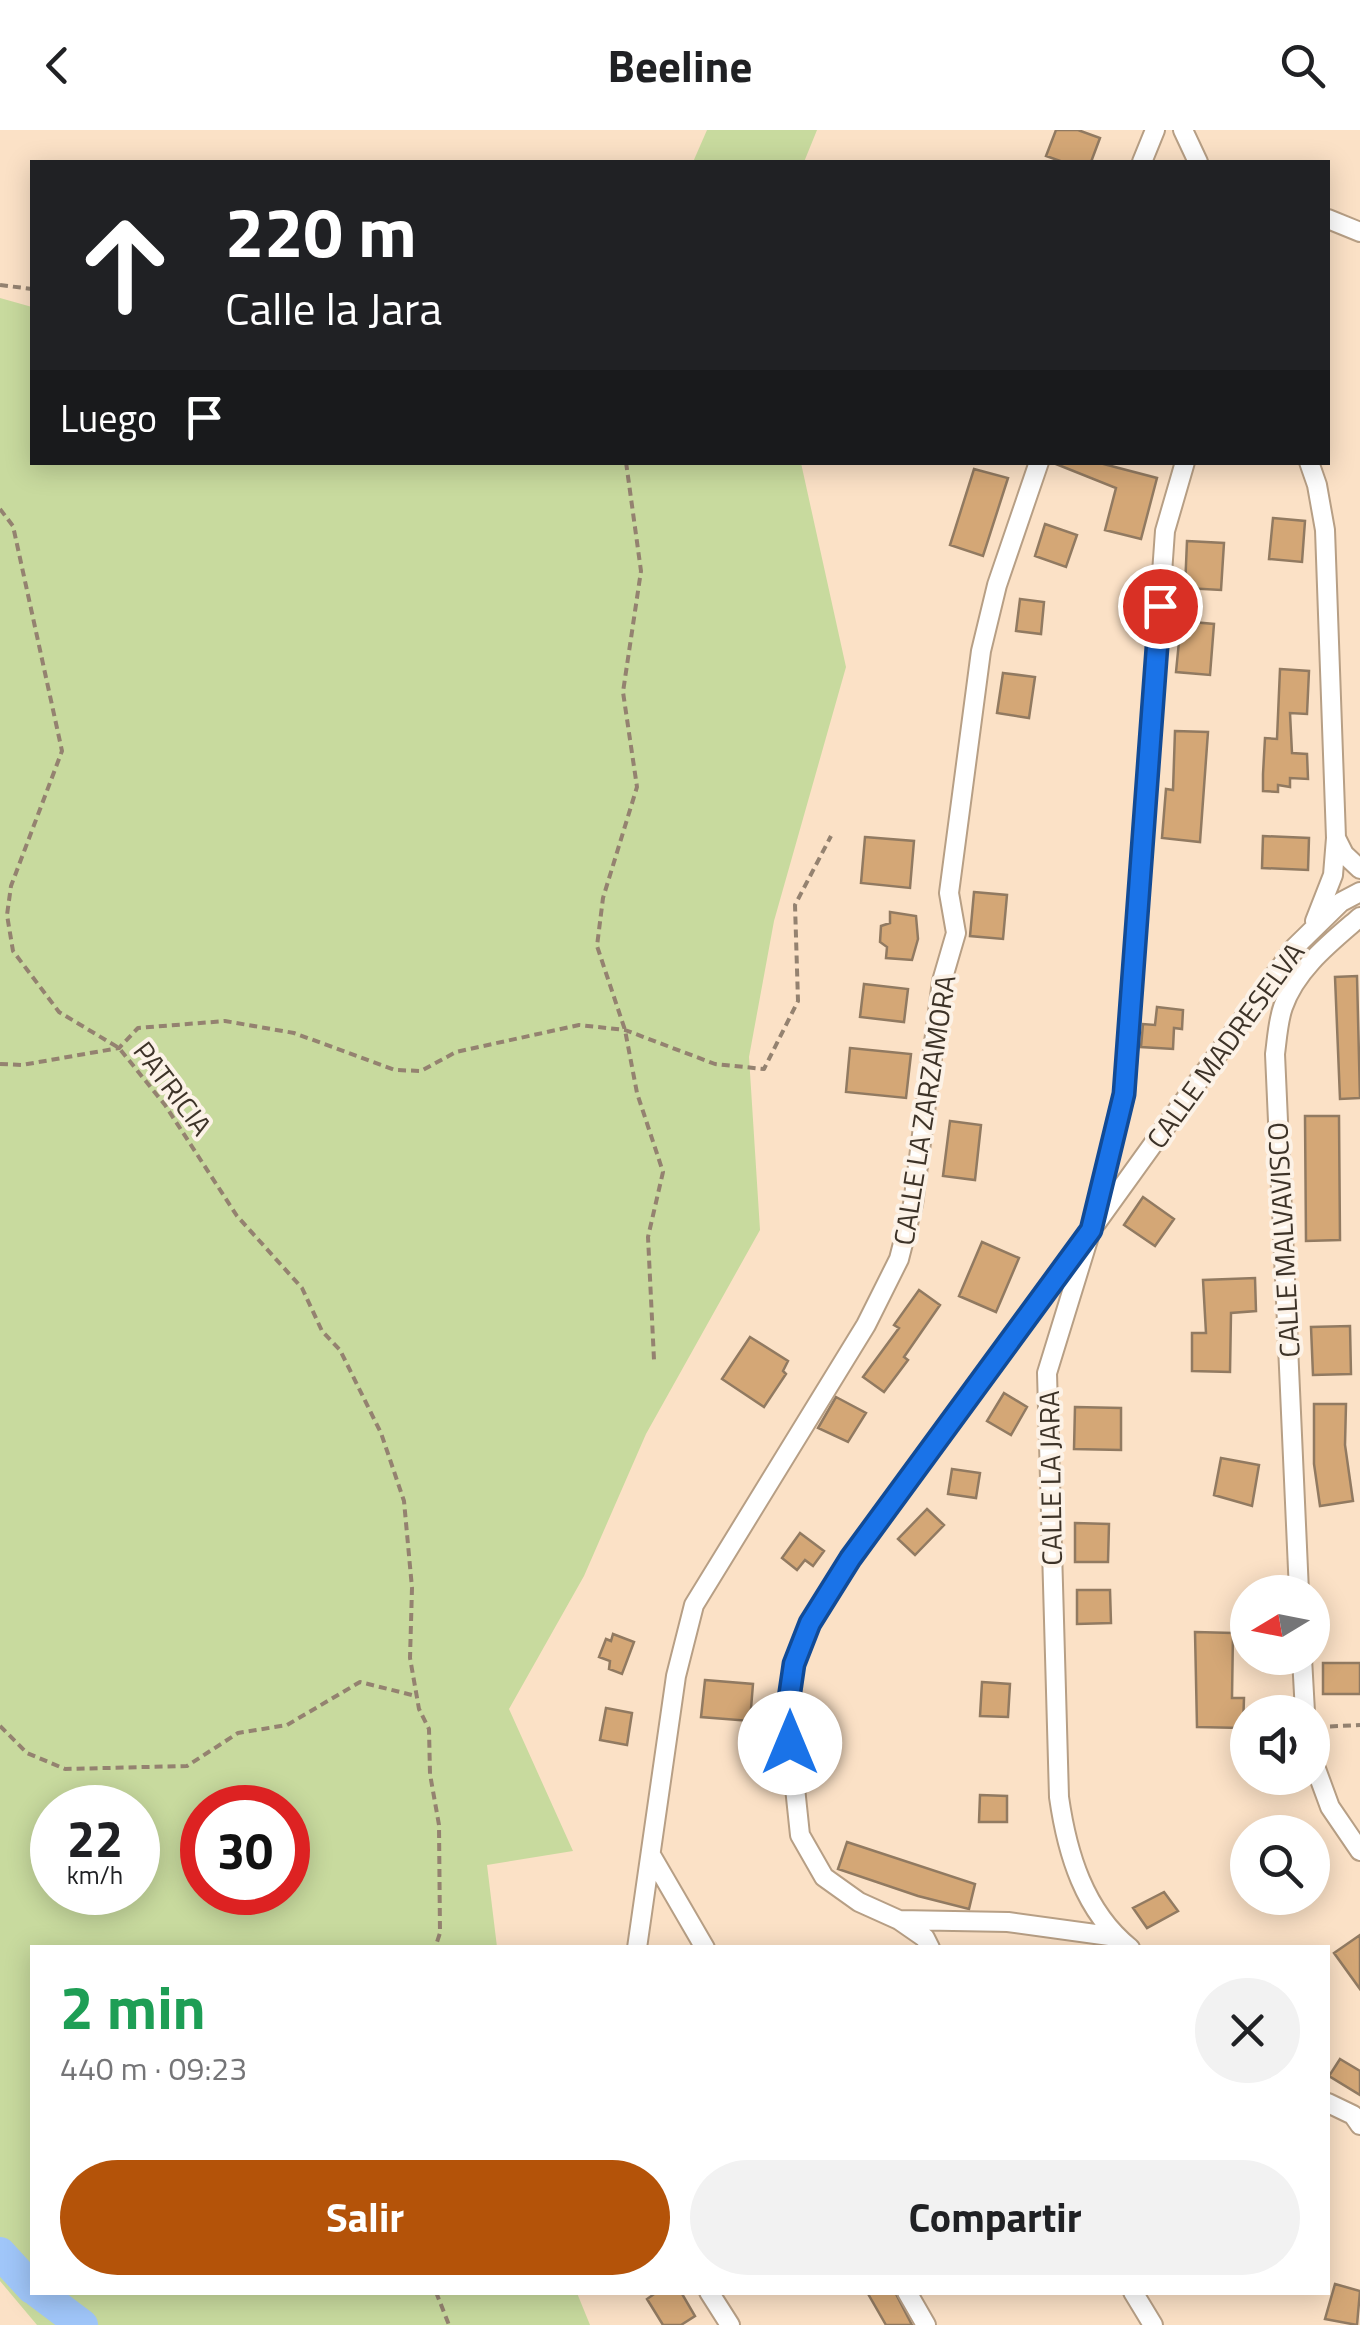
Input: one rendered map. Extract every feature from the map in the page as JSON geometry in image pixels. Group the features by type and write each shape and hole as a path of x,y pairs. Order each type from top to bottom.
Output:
{"street":[{"path":"1143,160 1154,130"},
{"path":"1182,130 1197,160"},
{"path":"1330,220 1360,232"},
{"name":"CALLE LA ZARZAMORA","path":"637,1945 676,1676 694,1604 866,1325 899,1259 914,1204 942,981 956,933 950,893 981,652 997,585 1037,465"},
{"name":"CALLE LA JARA","path":"1124,1942 1082,1886 1065,1841 1058,1797 1048,1373 1091,1230 1124,1094 1165,531 1184,465"},
{"name":"CALLE MADRESELVA","path":"1310,465 1318,484 1326,530 1336,838 1334,875 1312,929"},
{"path":"1336,838 1344,854 1360,869"},
{"name":"CALLE MADRESELVA","path":"928,1945 925,1938 899,1920 859,1902 824,1877 800,1835 787,1712 794,1664 810,1623 850,1559 1294,947 1341,902 1360,892"},
{"name":"CALLE MALVAVISCO","path":"1298,1575 1275,1054 1283,1007 1299,978 1325,947 1360,917"},
{"path":"1326,1795 1360,1851"},
{"path":"651,1854 703,1945"},
{"path":"899,1920 1008,1922 1124,1942"},
{"path":"1330,2103 1360,2124"},
{"path":"710,2295 730,2325"},
{"path":"909,2295 926,2325"},
{"path":"1136,2295 1152,2325"}],"path":[{"path":"0,285 30,289"},
{"path":"626,465 641,571 624,692 637,787 603,898 597,946 626,1030 636,1093 663,1172 648,1238 654,1360"},
{"name":"PATRICIA","path":"0,509 13,526 62,752 12,886 7,915 13,951 59,1012 119,1048 166,1105 237,1216 302,1288 322,1331 340,1350 381,1433 404,1501 412,1588 410,1658 416,1696 429,1729 430,1774 439,1825 437,1945"},
{"path":"0,1064 22,1065 119,1048 138,1028 225,1021 294,1033 395,1070 422,1071 456,1052 578,1024 626,1030 715,1064 764,1069 798,1001 795,905 832,836"},
{"path":"0,1726 27,1753 64,1769 187,1766 238,1733 288,1725 360,1682 416,1696"},
{"path":"1330,1726 1360,1725"},
{"path":"437,2295 449,2325"}],"green space":[{"path":"707,130 817,130 805,160 694,160"},
{"path":"0,298 30,306 30,465 801,465 846,667 774,921 749,1057 760,1230 646,1434 584,1576 509,1709 573,1851 487,1865 497,1945 30,1945 30,2295 578,2295 590,2325 37,2325 0,2281"}],"building":[{"path":"1056,130 1078,130 1100,138 1092,160 1046,156"},
{"path":"1058,465 1107,465 1157,478 1141,539 1105,530 1116,488"},
{"path":"974,469 1008,478 983,556 950,545"},
{"path":"1273,518 1305,521 1302,562 1269,559"},
{"path":"1045,524 1077,535 1066,567 1035,556"},
{"path":"1187,541 1224,543 1221,590 1185,588"},
{"path":"1020,599 1044,602 1041,634 1016,631"},
{"path":"1181,621 1214,624 1210,675 1176,672"},
{"path":"1280,669 1309,671 1307,714 1290,713 1292,753 1307,754 1308,779 1290,778 1290,787 1278,785 1278,792 1263,791 1265,738 1277,739"},
{"path":"1003,673 1035,677 1029,718 997,713"},
{"path":"1175,731 1208,732 1200,842 1162,838 1166,789 1173,790"},
{"path":"1263,836 1309,838 1308,870 1262,868"},
{"path":"865,837 914,841 910,888 861,883"},
{"path":"974,892 1007,895 1003,939 970,936"},
{"path":"890,912 916,916 918,939 912,960 886,958 887,947 880,942 881,926 890,923"},
{"path":"1357,976 1360,1098 1340,1099 1335,977"},
{"path":"864,984 908,989 904,1022 860,1017"},
{"path":"1157,1007 1183,1010 1182,1029 1174,1028 1173,1049 1141,1047 1143,1024 1155,1025"},
{"path":"850,1048 911,1054 906,1098 846,1092"},
{"path":"1305,1116 1339,1116 1340,1240 1306,1241"},
{"path":"950,1121 981,1125 975,1180 943,1176"},
{"path":"1143,1197 1174,1219 1155,1246 1124,1225"},
{"path":"982,1242 1019,1258 996,1312 959,1296"},
{"path":"1255,1278 1256,1311 1231,1313 1230,1372 1192,1371 1192,1333 1206,1333 1203,1280"},
{"path":"919,1290 940,1305 884,1392 863,1377 899,1328 894,1325"},
{"path":"1350,1326 1351,1374 1313,1375 1311,1327"},
{"path":"750,1337 788,1361 783,1371 786,1374 764,1407 722,1379"},
{"path":"1004,1393 1027,1407 1011,1435 987,1421"},
{"path":"836,1397 866,1413 848,1442 818,1428"},
{"path":"1314,1404 1346,1404 1345,1445 1353,1501 1320,1506 1314,1464"},
{"path":"1075,1407 1121,1408 1121,1450 1074,1449"},
{"path":"1221,1458 1259,1465 1252,1506 1214,1495"},
{"path":"952,1469 980,1473 976,1498 948,1494"},
{"path":"927,1509 944,1525 915,1555 898,1539"},
{"path":"1075,1523 1109,1524 1108,1562 1075,1562"},
{"path":"800,1533 824,1551 813,1566 805,1560 797,1570 782,1558"},
{"path":"1077,1590 1110,1590 1111,1623 1077,1624"},
{"path":"1195,1632 1230,1633 1230,1728 1197,1727"},
{"path":"613,1634 634,1642 622,1674 609,1669 610,1661 599,1657 606,1639 611,1641"},
{"path":"1330,1663 1360,1663 1360,1694 1323,1694 1323,1675 1330,1675"},
{"path":"705,1680 753,1684 750,1721 701,1717"},
{"path":"982,1682 1010,1684 1008,1717 980,1716"},
{"path":"606,1708 632,1713 627,1745 600,1740"},
{"path":"980,1795 1007,1796 1007,1822 979,1822"},
{"path":"847,1842 975,1884 969,1909 838,1869"},
{"path":"1164,1892 1178,1911 1147,1928 1133,1908"},
{"path":"1360,1935 1360,1989 1334,1953"},
{"path":"1340,2059 1360,2071 1360,2095 1330,2077"},
{"path":"1335,2284 1360,2291 1357,2325 1325,2319"},
{"path":"653,2295 683,2295 695,2316 681,2325 663,2325 647,2299"},
{"path":"869,2295 897,2295 912,2325 886,2325"}],"waterway":[{"path":"0,2253 30,2286"},
{"path":"42,2295 82,2325"}],"route":[{"path":"790,1743 787,1712 794,1664 810,1623 850,1559 1091,1230 1124,1094 1160,606"}]}
